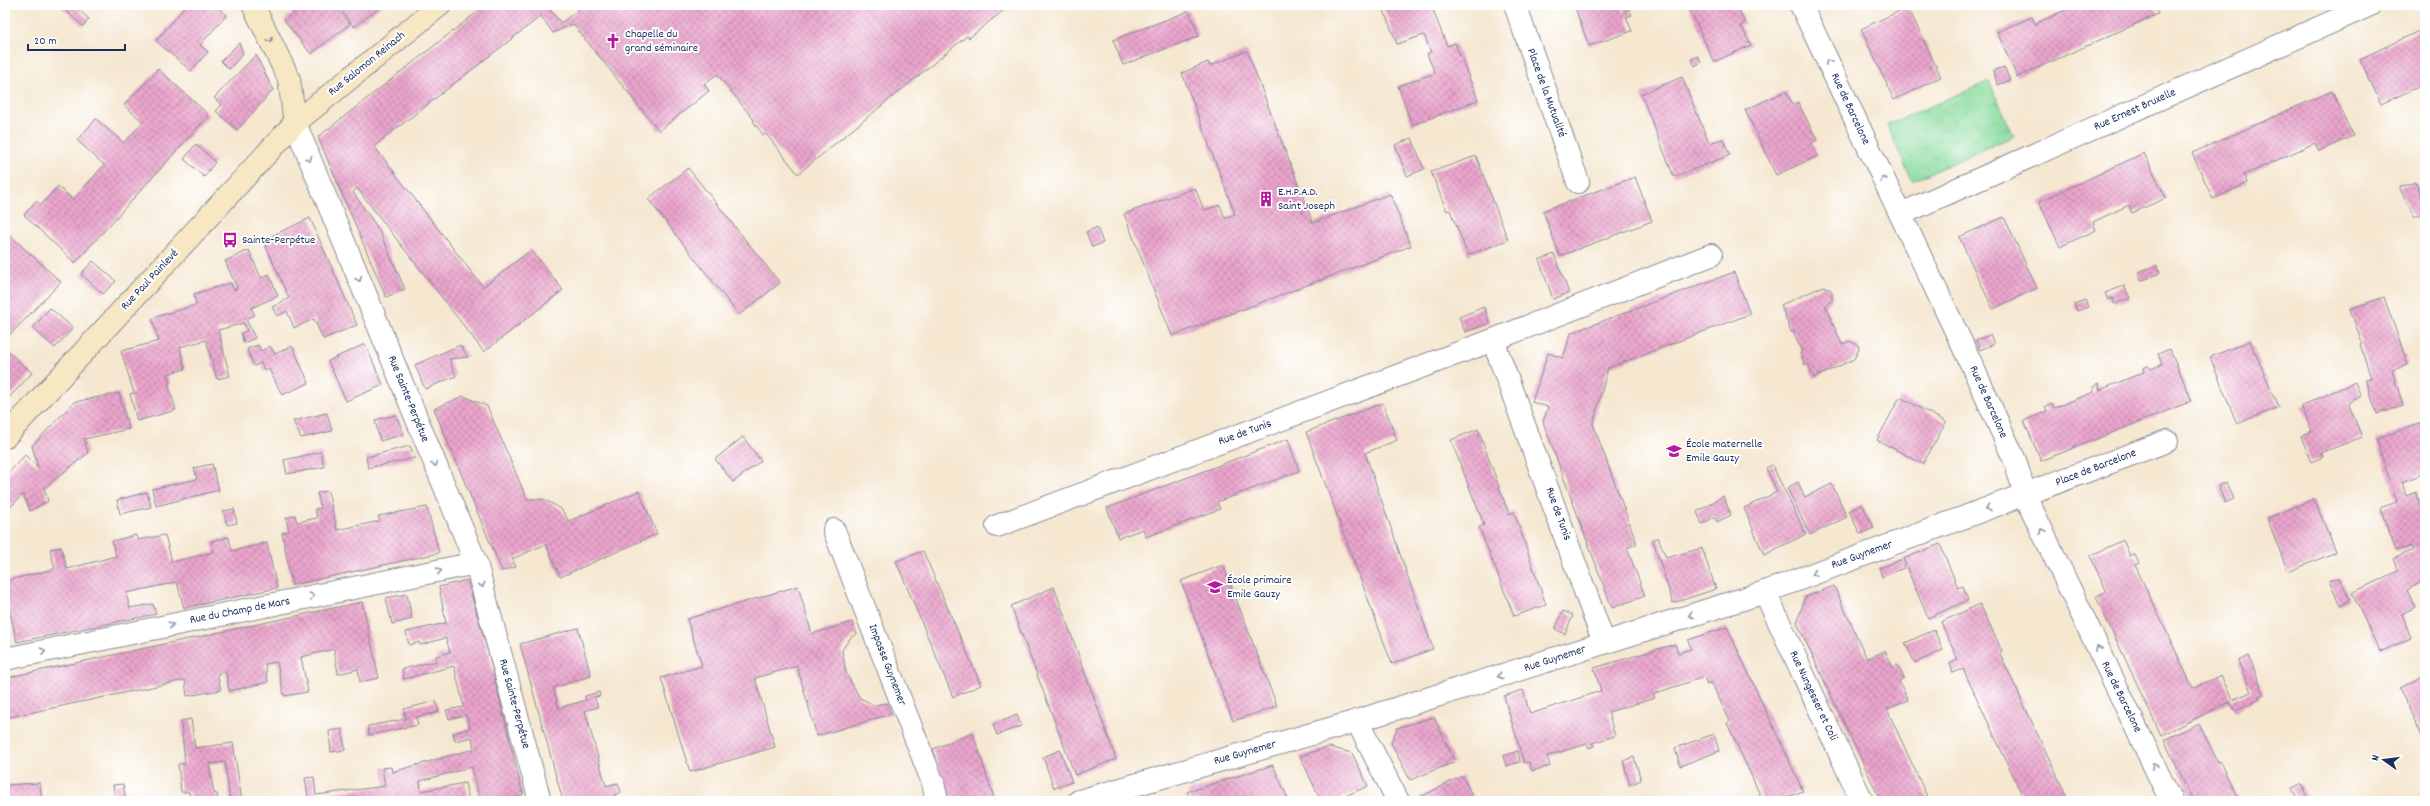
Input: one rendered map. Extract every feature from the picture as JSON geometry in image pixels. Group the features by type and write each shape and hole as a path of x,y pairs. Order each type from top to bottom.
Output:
{"street":[{"name":"Rue Sainte-Perpétue","path":"253,5 289,79 295,123 476,563 540,801"},
{"name":"Rue Salomon Reinach","path":"295,123 440,5"},
{"name":"Place de la Mutualité","path":"1515,5 1578,182"},
{"name":"Rue de Barcelone","path":"1801,5 1901,214 2013,456 2025,495 2171,801"},
{"name":"Rue Ernest Bruxelle","path":"1901,214 2370,5"},
{"name":"Rue Paul Painlevé","path":"5,437 295,123"},
{"name":"Rue de Tunis","path":"997,526 1493,340 1711,255"},
{"name":"Rue de Tunis","path":"1493,340 1604,643"},
{"name":"Place de Barcelone","path":"2025,495 2167,441"},
{"name":"Rue Guynemer","path":"1079,801 1358,721 1765,592 2025,495"},
{"name":"Impasse Guynemer","path":"834,530 933,782 937,801"},
{"name":"Rue du Champ de Mars","path":"5,658 476,563"},
{"name":"Rue Nungesser et Coli","path":"1765,592 1862,801"},
{"path":"1358,721 1398,801"}],"green space":[{"path":"1989,81 2014,136 1912,181 1887,125"}],"building":[{"path":"59,5 73,5 89,19 83,26"},
{"path":"186,5 215,5 227,15 200,45 208,52 191,71 156,41"},
{"path":"303,5 334,5 350,24 311,54 284,20"},
{"path":"337,5 383,5 354,27"},
{"path":"486,5 546,5 561,23 584,5 1010,5 969,38 967,36 798,174 766,134 763,135 753,121 754,120 717,74 704,84 709,91 659,131 573,24 553,33 541,16 374,146 483,287 531,250 563,290 484,352 357,188 353,192 379,230 405,289 386,297 318,137"},
{"path":"1382,5 1431,5 1447,46 1455,43 1478,100 1412,125 1398,86 1435,73 1427,54 1431,52 1424,35 1397,44"},
{"path":"1574,5 1622,5 1624,11 1629,9 1632,15 1626,17 1632,31 1589,46"},
{"path":"1688,5 1737,5 1745,23 1741,26 1751,45 1714,62"},
{"path":"2077,5 2154,5 2158,14 2017,77 1997,32 2032,17 2035,24"},
{"path":"1908,7 1941,77 1894,100 1861,29"},
{"path":"1189,11 1199,36 1123,65 1113,40"},
{"path":"2425,28 2425,84 2381,104 2360,59"},
{"path":"239,43 243,54 229,69 221,61"},
{"name":"E.H.P.A.D. Saint Joseph","path":"1247,51 1313,223 1390,194 1411,246 1172,336 1124,214 1195,188 1204,210 1220,205 1225,218 1235,214 1182,73 1208,62 1210,66"},
{"path":"256,55 273,90 237,130 216,111 222,105 214,98"},
{"path":"1698,56 1701,62 1695,66 1691,59"},
{"path":"2004,67 2010,80 1998,85 1993,71"},
{"path":"158,69 209,115 75,263 24,215 36,201 41,205 58,186 73,200 104,165 77,140 96,119 124,143 143,122 124,105"},
{"path":"1682,77 1709,143 1723,139 1730,155 1674,177 1641,94"},
{"path":"1786,91 1793,105 1798,102 1817,140 1812,143 1818,156 1776,175 1745,110"},
{"path":"2332,91 2353,136 2319,151 2315,143 2244,175 2247,183 2213,199 2192,153"},
{"path":"1412,138 1424,169 1407,176 1395,145"},
{"path":"196,144 215,162 204,177 184,159"},
{"path":"2144,153 2166,198 2132,213 2129,205 2093,222 2096,230 2060,247 2039,202"},
{"path":"1476,156 1508,240 1468,255 1450,210 1447,211 1431,172"},
{"path":"688,168 780,283 739,315 648,199"},
{"path":"1635,177 1652,221 1560,256 1543,211"},
{"path":"2416,182 2425,205 2425,213 2414,217 2399,187"},
{"path":"2004,217 2037,288 1993,309 1959,237"},
{"path":"310,218 357,325 323,339 314,319 294,328 287,311 277,316 272,307 289,298 263,240"},
{"path":"1097,227 1103,243 1092,247 1086,232"},
{"path":"5,231 61,282 5,340"},
{"path":"249,250 261,278 269,274 278,296 251,308 255,315 246,319 255,338 244,343 241,333 247,331 244,323 218,330 230,376 217,379 206,340 180,347 185,369 167,374 170,383 168,384 176,410 137,421 130,394 134,393 121,351 159,341 152,318 196,305 194,294 231,283 234,290 237,288 225,261"},
{"path":"1554,254 1569,293 1553,299 1539,260"},
{"path":"93,261 116,281 103,294 81,274"},
{"path":"2157,265 2160,273 2141,281 2138,272"},
{"path":"1734,272 1750,314 1608,368 1593,424 1637,544 1627,548 1645,596 1612,608 1543,422 1548,407 1532,402 1548,353 1563,358 1571,333"},
{"path":"1824,286 1832,291 1832,300 1825,306 1842,344 1850,341 1858,345 1859,349 1854,359 1814,378 1808,364 1805,365 1800,353 1802,352 1793,331 1791,332 1781,305"},
{"path":"2124,286 2130,298 2114,304 2113,298 2108,300 2105,293"},
{"path":"2384,297 2408,365 2392,370 2403,405 2377,414 2365,379 2371,378 2360,344 2362,343 2350,309"},
{"path":"2085,300 2088,307 2077,311 2074,304"},
{"path":"1484,307 1490,323 1465,332 1459,317"},
{"path":"50,308 73,328 55,348 33,328"},
{"path":"1990,335 1994,344 1980,350 1976,340"},
{"path":"2250,341 2279,407 2237,424 2210,357"},
{"path":"365,344 383,385 346,401 328,361"},
{"path":"258,345 261,351 270,346 275,354 292,346 309,383 282,395 269,369 264,370 261,363 254,366 247,349"},
{"path":"460,345 468,357 449,359 456,376 425,389 415,365"},
{"path":"5,348 32,373 5,402"},
{"path":"2170,349 2192,401 2041,461 2024,421 2047,411 2045,406 2052,404 2054,408 2094,392 2093,387 2098,384 2100,390 2144,372 2143,368 2148,366 2151,369 2162,364 2158,354"},
{"path":"2355,382 2361,396 2348,403 2362,437 2321,453 2323,457 2311,462 2301,436 2312,431 2301,406"},
{"path":"119,393 129,429 84,439 88,453 44,488 48,501 30,511 23,494 5,513 5,477 25,455 38,467 32,446 74,402"},
{"path":"463,396 487,406 527,499 543,499 551,503 561,509 569,521 639,491 657,534 560,577 546,544 512,559 516,567 502,571 434,409"},
{"path":"1900,397 1946,422 1923,464 1877,440"},
{"path":"1383,403 1397,440 1365,453 1433,649 1392,664 1306,432"},
{"path":"327,413 332,431 301,438 293,421"},
{"path":"396,415 404,434 380,441 375,420"},
{"path":"2425,422 2425,473 2402,482 2406,496 2416,492 2425,518 2425,580 2407,590 2415,607 2402,614 2411,638 2380,652 2352,593 2398,571 2393,559 2414,550 2412,546 2396,551 2380,508 2397,502 2376,439"},
{"path":"1478,429 1509,514 1514,512 1546,605 1514,616 1479,527 1484,525 1451,440"},
{"path":"743,437 761,461 733,482 715,459"},
{"path":"1288,439 1299,471 1217,502 1220,509 1146,537 1143,529 1118,538 1107,508"},
{"path":"410,446 415,458 368,468 366,457"},
{"path":"321,452 324,467 287,474 284,460"},
{"path":"212,464 219,490 156,506 152,489 197,479 194,468"},
{"path":"1772,465 1806,534 1764,555 1744,508 1777,492 1766,468"},
{"path":"1798,482 1805,497 1832,484 1847,517 1810,535 1787,488"},
{"path":"2227,482 2234,499 2225,503 2218,486"},
{"path":"328,491 337,530 380,521 378,516 427,507 439,553 292,585 282,533 289,531 286,518 295,515 297,522 317,518 315,509 321,508 317,493"},
{"path":"147,492 151,507 120,514 117,500"},
{"path":"1723,496 1731,515 1717,522 1715,517 1702,524 1697,512"},
{"path":"2314,499 2336,552 2288,572 2267,518"},
{"path":"1862,504 1874,528 1860,534 1849,511"},
{"path":"234,509 237,523 227,525 223,511"},
{"path":"136,535 137,540 165,535 172,562 214,552 211,541 229,537 232,551 267,543 277,588 184,608 177,582 126,593 130,608 153,604 156,614 17,642 5,592 5,581 55,569 50,549 61,547 67,569 116,556 112,541"},
{"path":"1658,537 1666,558 1702,548 1716,589 1673,603 1653,540"},
{"path":"2123,540 2130,556 2134,554 2139,563 2135,565 2193,688 2221,675 2232,700 2251,692 2238,661 2249,656 2264,694 2259,696 2260,698 2235,711 2230,702 2161,735 2096,597 2107,592 2090,556"},
{"path":"1940,544 1958,588 1963,586 1968,600 1928,618 1903,559"},
{"path":"923,551 981,685 953,697 896,561"},
{"path":"1900,560 1904,568 1882,577 1879,568"},
{"path":"1223,565 1277,706 1233,721 1181,581"},
{"path":"2340,578 2350,600 2340,605 2329,581"},
{"path":"467,580 489,655 523,795 502,801 480,801 472,767 420,781 421,791 465,783 469,801 282,801 308,797 305,778 314,777 316,795 385,786 382,768 391,767 392,772 474,749 472,737 455,741 453,733 470,728 466,715 449,719 446,710 464,707 454,666 404,679 402,669 437,661 436,656 450,652 446,638 420,645 419,642 409,645 406,632 446,623 439,587"},
{"path":"798,586 812,634 852,622 857,634 851,637 842,650 846,673 860,698 874,705 887,703 891,714 817,736 797,666 755,678 775,747 690,772 661,678 702,666 687,619"},
{"path":"1834,586 1867,659 1885,651 1893,667 1898,665 1904,678 1899,681 1908,700 1887,709 1929,801 1881,801 1797,623 1805,597"},
{"path":"1054,587 1116,759 1075,775 1011,606"},
{"path":"407,594 412,619 392,624 386,598"},
{"path":"362,602 379,678 360,682 358,669 338,674 334,649 301,657 308,692 284,696 277,662 265,664 268,682 229,691 226,672 217,674 221,690 187,696 185,680 5,718 5,678"},
{"path":"1980,604 2002,651 1999,652 2069,801 2025,801 1963,669 1953,673 1950,664 1958,660 1941,622"},
{"path":"1563,611 1573,615 1565,634 1555,629"},
{"path":"1727,627 1803,791 1778,801 1763,801 1727,723 1730,721 1711,682 1707,684 1704,677 1653,694 1655,698 1608,712 1615,736 1592,743 1594,746 1589,748 1587,744 1547,756 1550,766 1532,771 1529,762 1524,763 1504,696 1523,690 1530,714 1601,691 1594,668 1675,644 1678,653 1691,649 1688,640"},
{"path":"578,628 591,676 553,688 559,708 586,700 585,696 599,692 600,696 594,697 598,707 585,711 606,786 618,783 621,792 614,795 616,801 563,801 520,644"},
{"path":"1934,630 1943,650 1915,663 1905,643"},
{"path":"2425,675 2425,742 2399,688"},
{"path":"436,701 439,712 416,717 418,725 369,735 368,726 406,719 404,709"},
{"path":"1017,715 1021,726 997,735 993,725"},
{"path":"1434,717 1455,762 1410,780 1391,743 1397,728"},
{"path":"191,719 195,748 233,743 242,801 230,801 225,762 209,764 214,793 217,794 218,801 191,801 189,792 181,792 178,764 185,764 181,721"},
{"path":"2199,723 2218,762 2220,761 2239,801 2193,801 2164,740"},
{"path":"342,729 345,750 331,752 329,731"},
{"path":"973,733 995,801 948,801 933,749"},
{"path":"1714,734 1719,751 1680,766 1675,748"},
{"path":"1329,747 1352,753 1368,786 1334,801 1321,801 1300,756"},
{"path":"1060,750 1072,782 1054,788 1043,757"},
{"path":"1518,751 1520,762 1506,766 1503,756"},
{"path":"1634,757 1641,780 1630,785 1623,761"},
{"path":"1273,765 1289,801 1191,801 1187,792"},
{"path":"1462,776 1475,801 1420,801 1418,798"},
{"path":"40,783 42,801 5,801 5,785"},
{"path":"123,784 126,801 116,801 113,785"},
{"path":"2301,784 2307,797 2298,801 2292,788"}],"place":[{"name":"Chapelle du grand séminaire","path":"613,41"},
{"name":"E.H.P.A.D. Saint Joseph","path":"1266,199"},
{"name":"Sainte-Perpétue","path":"230,240"},
{"name":"École maternelle Emile Gauzy","path":"1674,451"},
{"name":"École primaire Emile Gauzy","path":"1215,587"}]}
